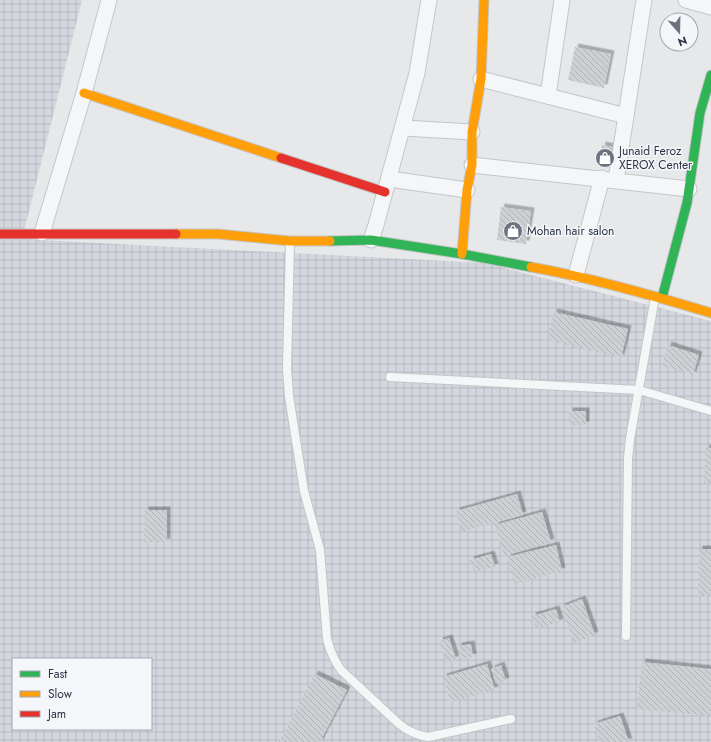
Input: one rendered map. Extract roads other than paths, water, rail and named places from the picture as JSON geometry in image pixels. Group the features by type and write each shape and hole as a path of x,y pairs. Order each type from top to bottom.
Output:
{"street":[{"path":"42,233 84,93 109,0"},
{"path":"371,240 417,73 429,0"},
{"path":"462,254 467,190 472,165 472,132 481,79 484,0"},
{"path":"548,96 562,0"},
{"path":"576,275 608,179 626,116 644,0"},
{"path":"686,0 711,7"},
{"path":"658,297 683,222 700,113 711,76"},
{"path":"481,79 626,116"},
{"path":"84,93 387,185 467,190"},
{"path":"403,128 472,132"},
{"path":"472,165 689,189"},
{"path":"0,234 218,234 290,241 371,240 462,254 576,275 711,313"}],"lane":[{"path":"290,241 287,368 289,396 304,491 320,550 327,639 334,660 341,670 398,723 406,730 416,734 428,737 511,720"},
{"path":"626,636 628,458 639,390 658,297"},
{"path":"390,378 639,390 711,411"}],"place":[{"name":"Junaid Feroz XEROX Center","path":"605,158"},
{"name":"Mohan hair salon","path":"513,231"}]}
